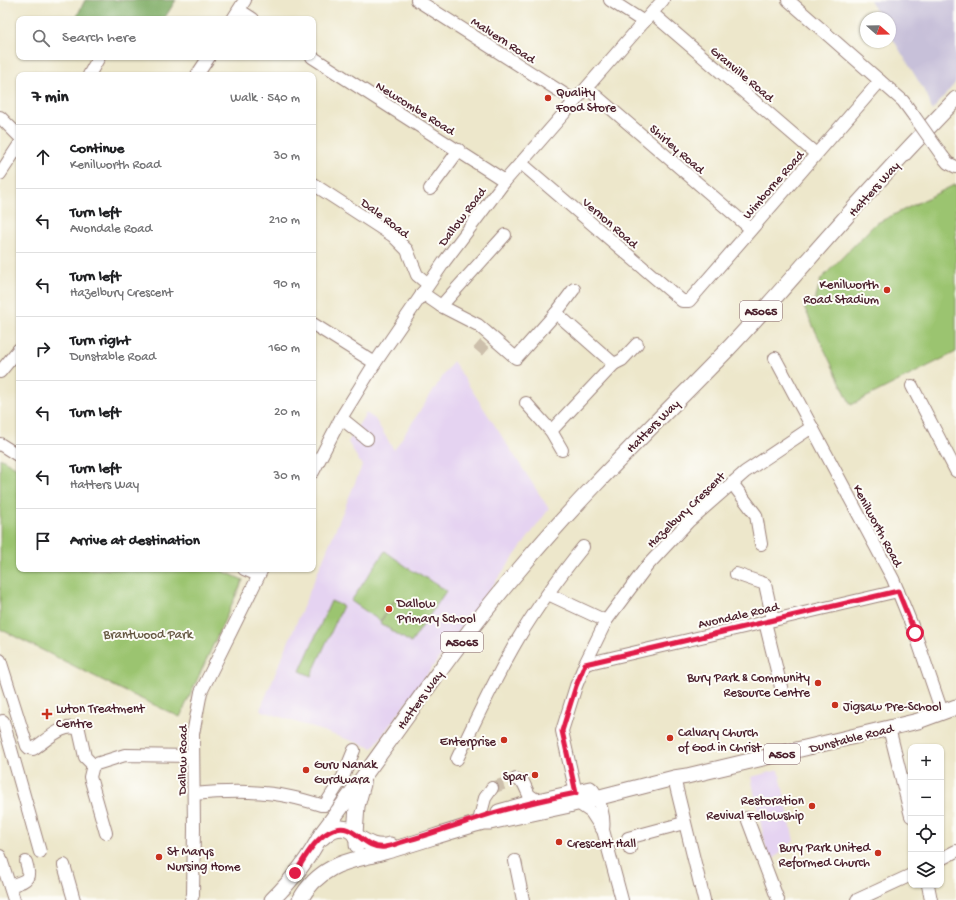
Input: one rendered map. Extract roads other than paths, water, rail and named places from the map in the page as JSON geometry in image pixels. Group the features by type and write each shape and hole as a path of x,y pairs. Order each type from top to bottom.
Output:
{"main road":[{"name":"Hatters Way","path":"272,900 295,873 322,833 483,614 562,520 620,457 727,349 877,182 956,99"},
{"name":"Dunstable Road","path":"300,900 304,892 323,873 348,860 383,853 483,822 516,818 660,773 674,778 702,772 918,721 949,710"},
{"name":"Hatters Way","path":"348,860 356,850 358,842 356,835 357,806 360,793 369,770"},
{"name":"Dunstable Road","path":"318,841 331,831 341,828 350,830 367,844 385,847 412,840 480,817 538,801 577,798"}],"street":[{"name":"Malvern Road","path":"417,0 575,101"},
{"name":"Granville Road","path":"610,0 648,18 816,154"},
{"name":"Dallow Road","path":"316,466 341,418 375,363 444,262 505,181 663,0"},
{"path":"788,0 904,101 943,157 948,163 956,167"},
{"path":"239,10 248,16"},
{"path":"91,72 97,60"},
{"path":"199,72 207,60"},
{"name":"Newcombe Road","path":"316,60 459,150 505,181"},
{"name":"Wimborne Road","path":"682,301 689,301 880,81"},
{"name":"Shirley Road","path":"587,88 751,229"},
{"path":"0,174 16,150"},
{"path":"430,190 459,150"},
{"name":"Vernon Road","path":"521,163 682,301"},
{"name":"Dale Road","path":"316,186 393,236 407,250 417,275 425,289 441,306 478,325 488,340 516,358 556,313"},
{"path":"441,306 505,236"},
{"path":"574,289 556,313 614,364"},
{"path":"316,326 375,363"},
{"path":"551,431 614,364 622,360 637,344"},
{"path":"0,372 16,353"},
{"name":"Kenilworth Road","path":"775,358 898,591 949,710"},
{"path":"912,386 956,471"},
{"path":"526,403 551,431 562,450"},
{"path":"341,418 367,439"},
{"name":"Hazelbury Crescent","path":"577,798 570,740 562,731 576,686 606,621 647,566 689,521 745,472 812,427"},
{"path":"0,444 16,454"},
{"path":"732,483 756,515 761,544"},
{"path":"457,759 486,698 518,639 558,578 583,547"},
{"name":"Dallow Road","path":"194,898 193,734 201,692 260,572"},
{"path":"736,574 765,584 769,621 782,691"},
{"name":"Avondale Road","path":"585,664 898,591"},
{"path":"548,594 606,621"},
{"path":"0,660 26,746 33,749 59,730 70,727 76,728 79,730 85,757 94,765"},
{"path":"0,722 2,722 40,852"},
{"path":"890,728 908,803"},
{"path":"194,794 216,792 259,792 325,805 343,777 354,750"},
{"path":"94,765 125,755 194,756"},
{"path":"94,765 90,778 106,833"},
{"path":"674,778 704,900"},
{"path":"516,779 523,782 529,795 538,801"},
{"path":"480,817 485,798 492,788"},
{"path":"595,793 603,819 603,830 620,899"},
{"path":"577,798 591,812 603,830"},
{"path":"747,818 778,900"},
{"path":"630,849 628,838 684,823"},
{"path":"944,857 956,851"},
{"path":"0,856 14,900"},
{"path":"515,861 522,900"},
{"path":"10,886 25,881 32,875 26,862"},
{"path":"64,865 74,900"},
{"path":"857,900 908,876"},
{"path":"929,888 931,900"}],"tunnel":[{"path":"478,352 485,344"},
{"path":"492,788 516,779"}],"place":[{"name":"Quality Food Store","path":"548,98"},
{"name":"Kenilworth Road Stadium","path":"887,290"},
{"name":"Dallow Primary School","path":"389,609"},
{"name":"Bury Park & Community Resource Centre","path":"818,683"},
{"name":"Jigsaw Pre-School","path":"835,705"},
{"name":"Luton Treatment Centre","path":"47,714"},
{"name":"Calvary Church of God in Christ","path":"670,738"},
{"name":"Enterprise","path":"504,740"},
{"name":"Guru Nanak Gurdwara","path":"306,770"},
{"name":"Spar","path":"535,775"},
{"name":"Restoration Revival Fellowship","path":"812,806"},
{"name":"Crescent Hall","path":"559,842"},
{"name":"Bury Park United Reformed Church","path":"878,853"},
{"name":"St Marys Nursing Home","path":"159,857"}],"park label":[{"name":"Brantwood Park","path":"148,633"}]}
